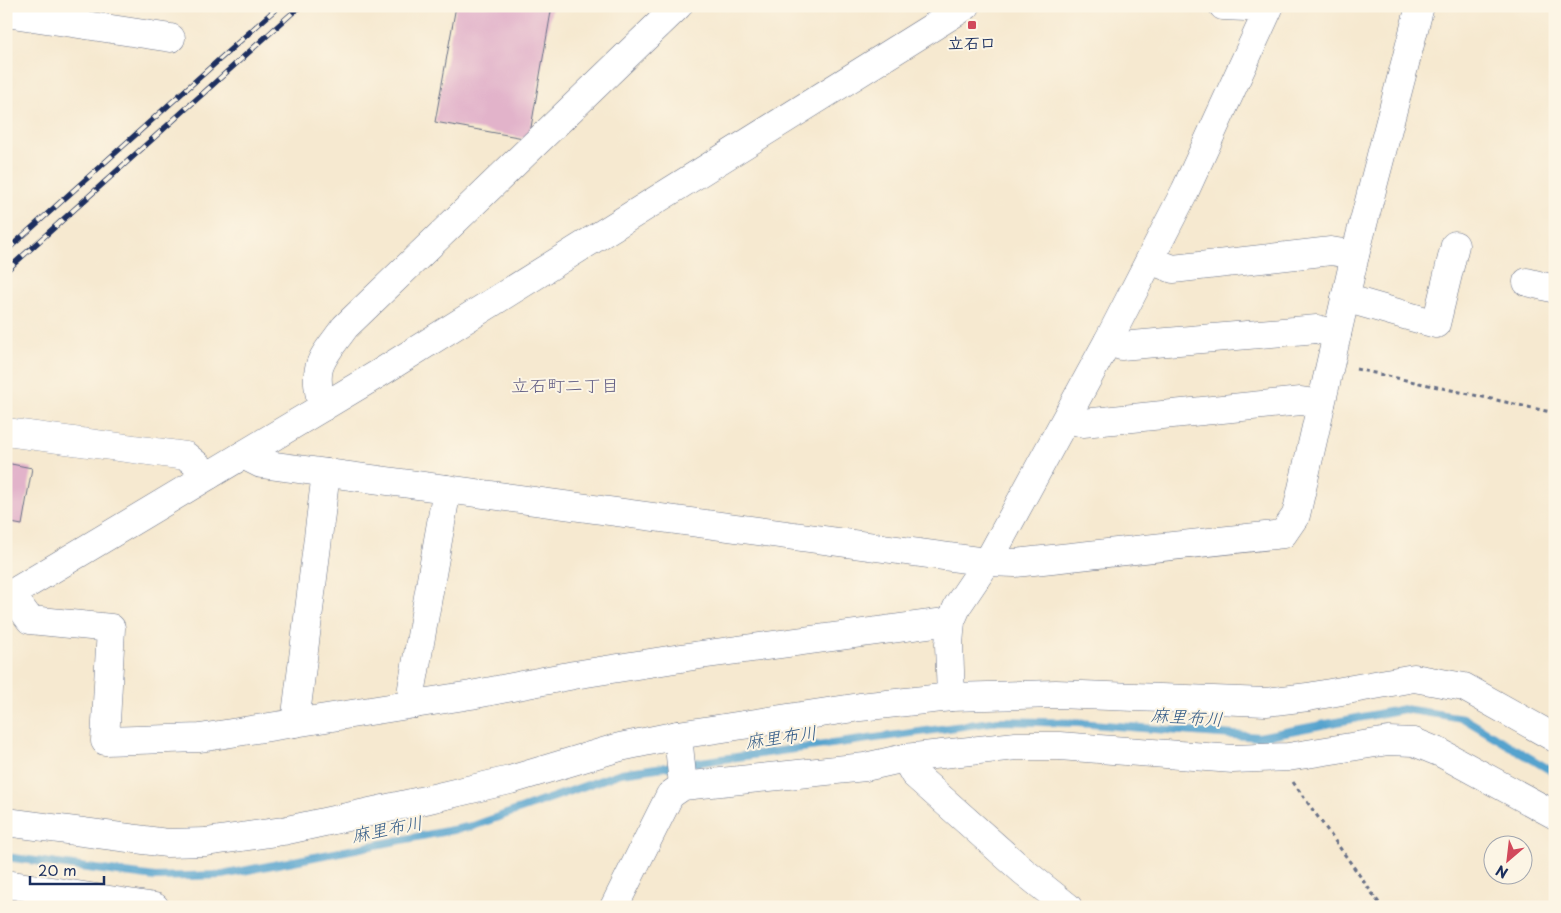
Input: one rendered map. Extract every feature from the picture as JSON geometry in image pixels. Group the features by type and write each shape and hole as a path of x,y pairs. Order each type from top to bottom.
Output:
{"street":[{"path":"323,407 316,386 318,365 345,327 678,6"},
{"path":"951,621 700,655 415,704 200,738 104,741 111,628 30,620 9,596 323,407 966,6"},
{"path":"951,697 949,644 951,621 958,605 987,562 1108,341 1185,191 1271,7 1224,6"},
{"path":"243,455 261,464 987,562 1016,563 1283,534 1296,516 1355,255 1420,6"},
{"path":"6,13 171,38"},
{"path":"1345,298 1436,324 1455,245"},
{"path":"1150,260 1173,269 1331,251 1355,255"},
{"path":"1527,282 1555,288"},
{"path":"1108,341 1121,346 1317,329 1337,334"},
{"path":"1067,419 1083,423 1301,401 1321,404"},
{"path":"6,432 186,456 210,475"},
{"path":"295,723 326,472"},
{"path":"415,704 412,688 447,489"},
{"path":"6,822 167,843 206,842 283,831 425,800 510,780 620,747 679,741 860,707 951,697 1056,694 1266,702 1414,678 1464,687 1555,738"},
{"path":"679,741 682,782"},
{"path":"614,907 670,794 682,782 865,767 905,758 1016,746 1059,746 1233,759 1288,758 1388,741 1414,742 1441,753 1555,815"},
{"path":"905,758 914,774 1023,871 1068,907"},
{"path":"6,884 90,902 155,907"}],"path":[{"path":"1331,363 1555,413"},
{"path":"1288,758 1295,786 1382,907"}],"building":[{"path":"456,6 552,6 529,139 435,122"},
{"path":"6,463 32,468 22,525 6,522"}],"waterway":[{"name":"麻里布川","path":"6,857 155,877 222,875 473,826 621,773 999,721 1078,723 1259,737 1404,709 1463,718 1555,773"}],"railway":[{"path":"6,251 279,6"},
{"path":"6,271 300,6"}],"place":[{"name":"立石口","path":"972,25"}],"district":[{"name":"立石町二丁目","path":"565,384"}]}
